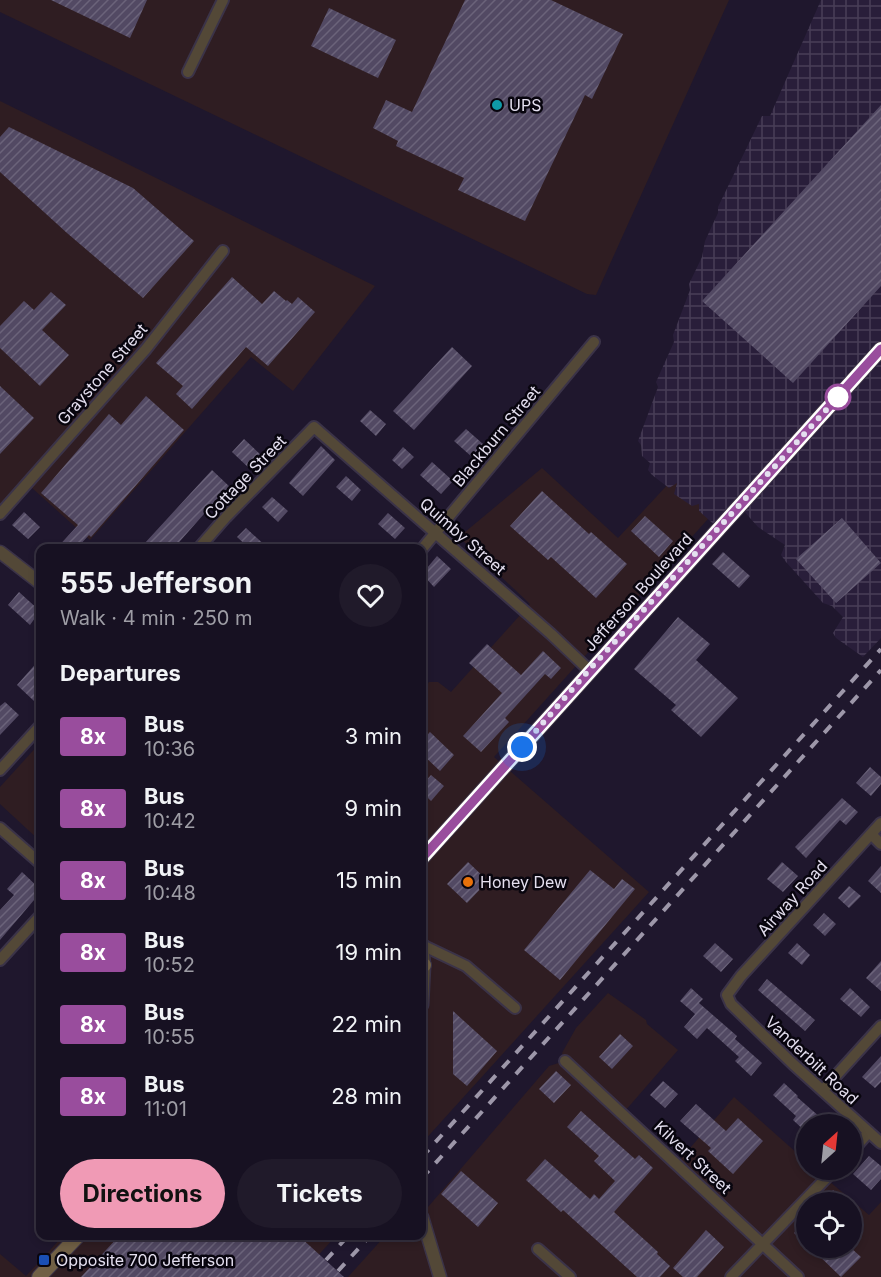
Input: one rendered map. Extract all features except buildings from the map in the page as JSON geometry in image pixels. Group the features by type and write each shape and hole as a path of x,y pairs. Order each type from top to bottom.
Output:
{"main road":[{"name":"Jefferson Boulevard","path":"426,854 589,670 881,349"},
{"path":"39,1277 74,1240"}],"street":[{"path":"188,72 223,0"},
{"name":"Graystone Street","path":"0,514 146,349 223,251"},
{"name":"Blackburn Street","path":"426,544 594,342"},
{"name":"Quimby Street","path":"314,427 589,670"},
{"name":"Cottage Street","path":"202,544 314,427"},
{"path":"0,552 36,580"},
{"path":"0,770 36,730"},
{"name":"Airway Road","path":"727,995 741,976 881,823"},
{"path":"0,828 36,859"},
{"path":"871,834 881,843"},
{"path":"0,960 36,920"},
{"path":"426,947 466,966 515,1008"},
{"name":"Vanderbilt Road","path":"727,995 731,1004 881,1143"},
{"path":"823,1090 881,1026"},
{"name":"Kilvert Street","path":"565,1061 798,1277"},
{"path":"862,1140 869,1132"},
{"path":"731,1277 824,1180"},
{"path":"426,1233 440,1277"},
{"path":"538,1249 570,1277"}],"shaded area":[{"path":"0,0 729,0 596,295 587,294 0,12"},
{"path":"821,0 881,0 881,638 863,657 836,638 833,633 843,617 832,606 823,603 786,562 781,555 785,545 758,527 742,509 719,529 699,511 699,504 692,506 674,494 677,483 669,488 652,475 648,470 650,463 642,456 641,445 638,441 658,387 656,382 674,342 673,335 690,290 689,284 702,257 705,241 718,213 718,207 762,116 770,116"},
{"path":"0,101 375,286 293,391 251,357 90,540 32,488 4,516 0,516"},
{"path":"711,438 752,470 494,757 649,892 426,1139 426,686 429,682 438,682 451,692 530,604 459,537 542,468 618,538"},
{"path":"36,747 36,837 0,804 0,787"},
{"path":"608,993 646,1020 647,1024 678,1050 625,1111 678,1162 734,1097 796,1152 796,1180 828,1180 842,1192 796,1192 796,1258 862,1258 862,1209 869,1215 881,1202 881,1277 348,1277 381,1240 426,1240 426,1209 549,1066 565,1061 562,1053 576,1028"},
{"path":"59,1240 332,1240 298,1277 0,1277 0,1254 26,1276"}],"railway":[{"path":"426,1153 881,649"},
{"path":"426,1174 881,670"},
{"path":"326,1260 344,1240"},
{"path":"338,1271 366,1240"}],"bus line":[{"name":"8x","path":"426,853 881,349"}],"place":[{"name":"UPS","path":"497,105"},
{"name":"Honey Dew","path":"468,882"},
{"name":"Opposite 700 Jefferson","path":"44,1260"}],"route":[{"path":"522,747 589,670 838,397"}]}
